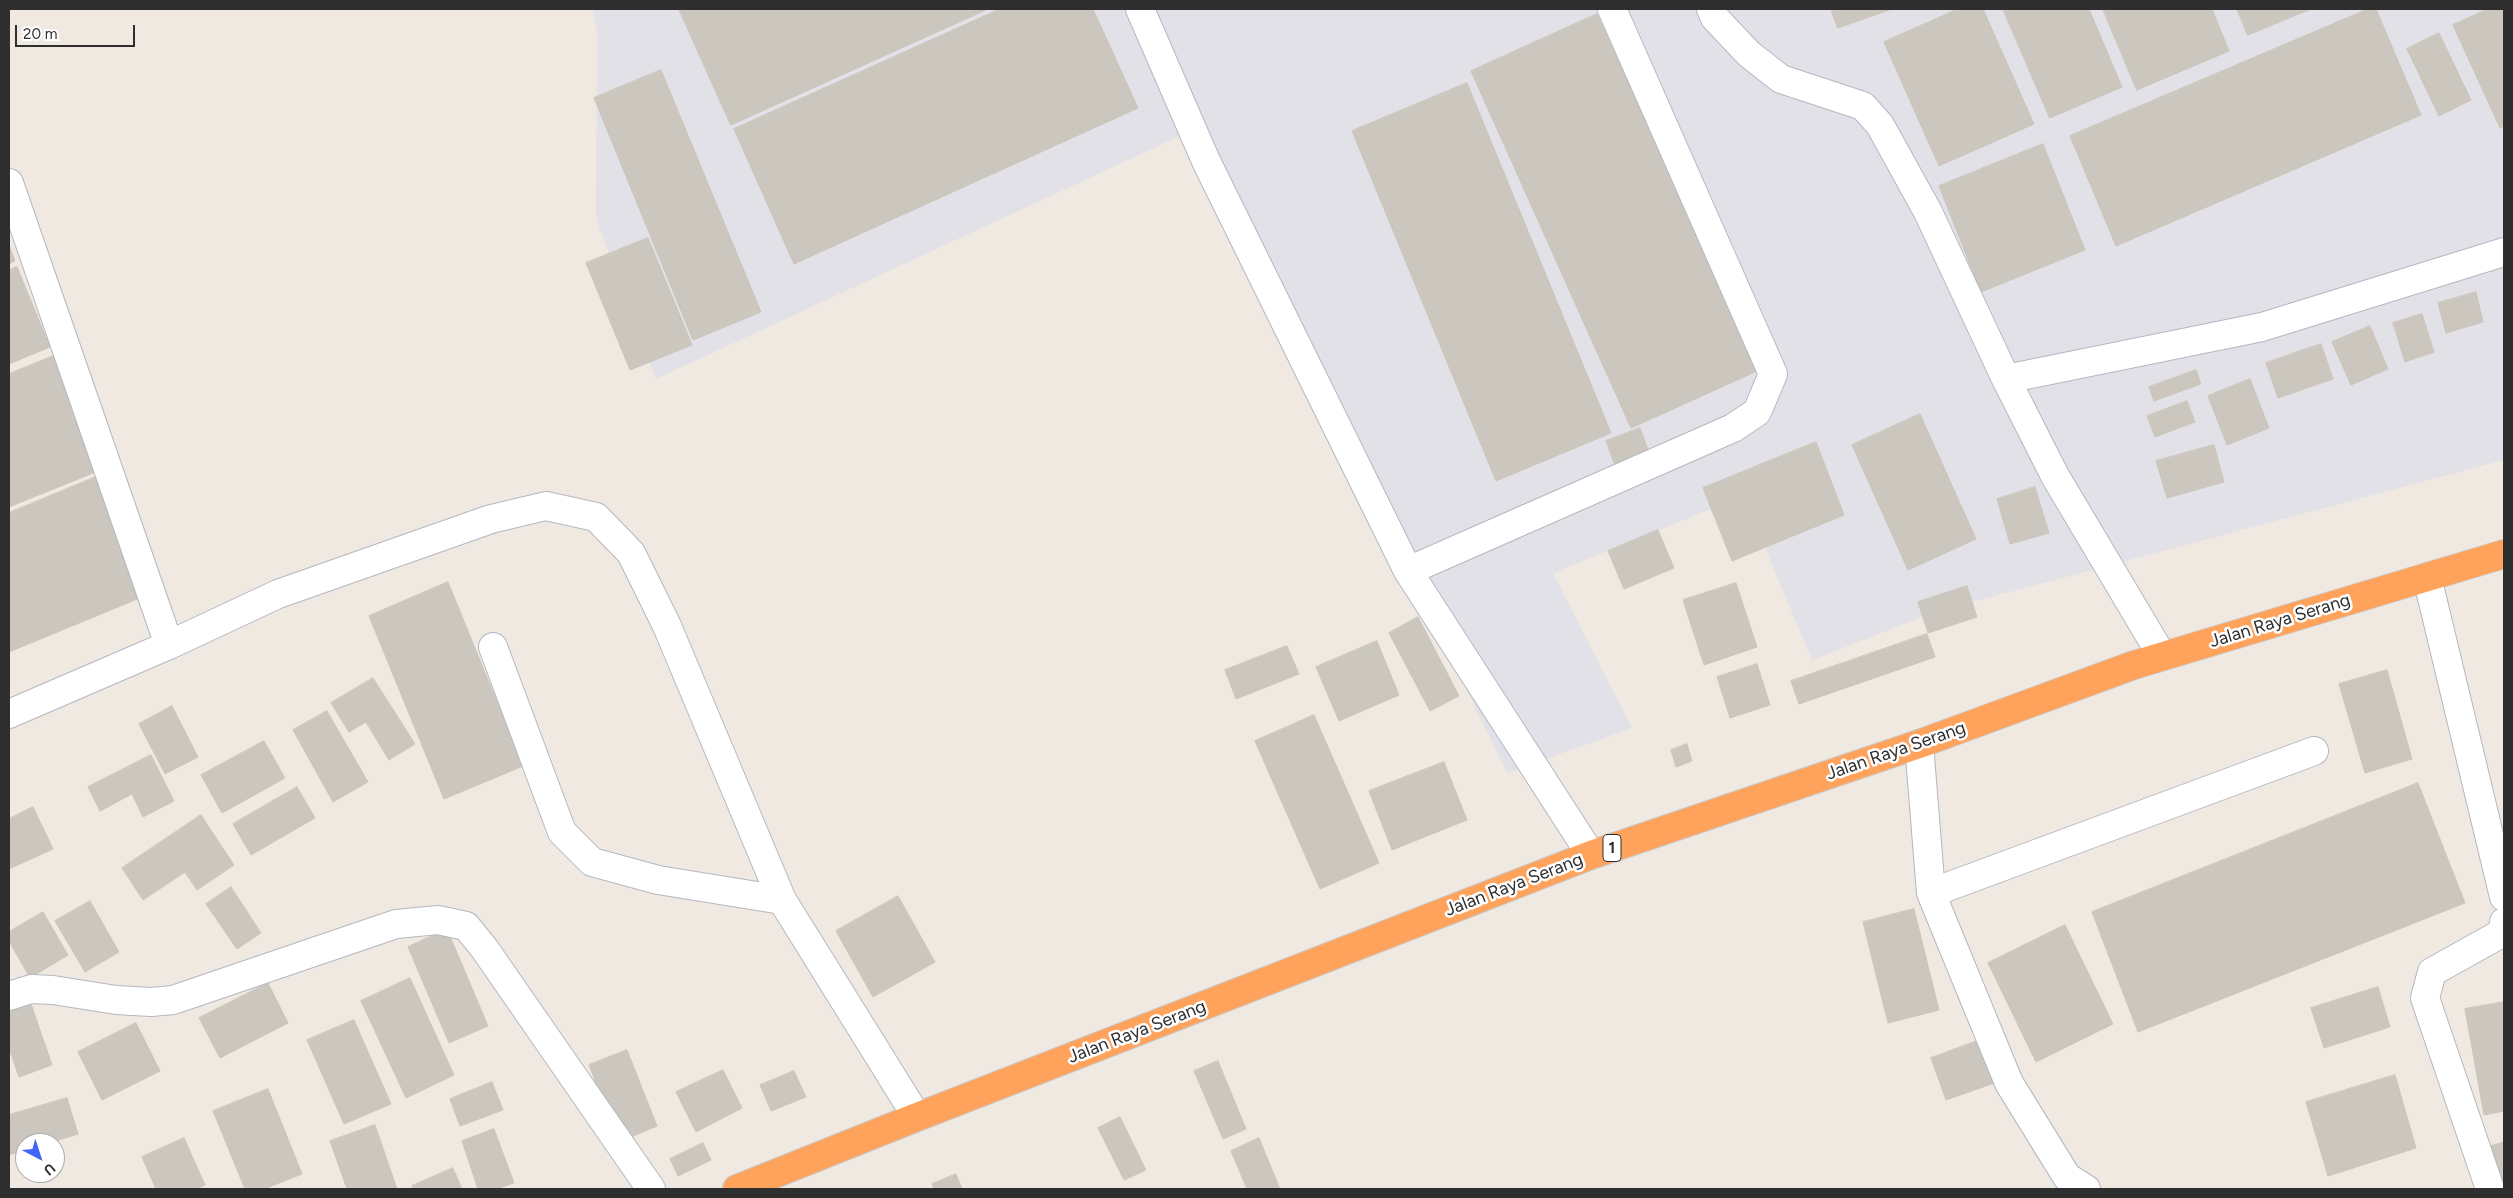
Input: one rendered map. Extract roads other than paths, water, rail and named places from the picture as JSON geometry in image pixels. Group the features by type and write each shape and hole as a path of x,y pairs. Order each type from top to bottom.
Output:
{"highway":[{"name":"Jalan Raya Serang","path":"737,1189 1591,855 1919,744 2162,656 2504,554"}],"street":[{"path":"1140,9 1206,161 1408,571 1591,855"},
{"path":"1408,571 1734,428 1757,412 1772,374 1612,9"},
{"path":"1711,9 1715,18 1749,54 1780,79 1862,106 1880,125 1928,212 2006,379 2055,476 2162,656"},
{"path":"9,183 169,645"},
{"path":"2006,379 2262,327 2504,252"},
{"path":"9,714 169,645 278,594 491,519 546,506 596,517 631,553 663,618 782,900 917,1117"},
{"path":"2427,577 2504,897"},
{"path":"493,647 562,832 592,862 658,880 782,900"},
{"path":"1919,744 1931,893 2009,1083 2067,1177 2086,1189"},
{"path":"1931,893 2314,751"},
{"path":"9,996 31,989 53,990 116,1000 151,1002 173,1000 396,924 438,920 466,926 484,948 651,1189"},
{"path":"2490,1189 2425,998 2432,972 2502,933 2504,922"}]}
